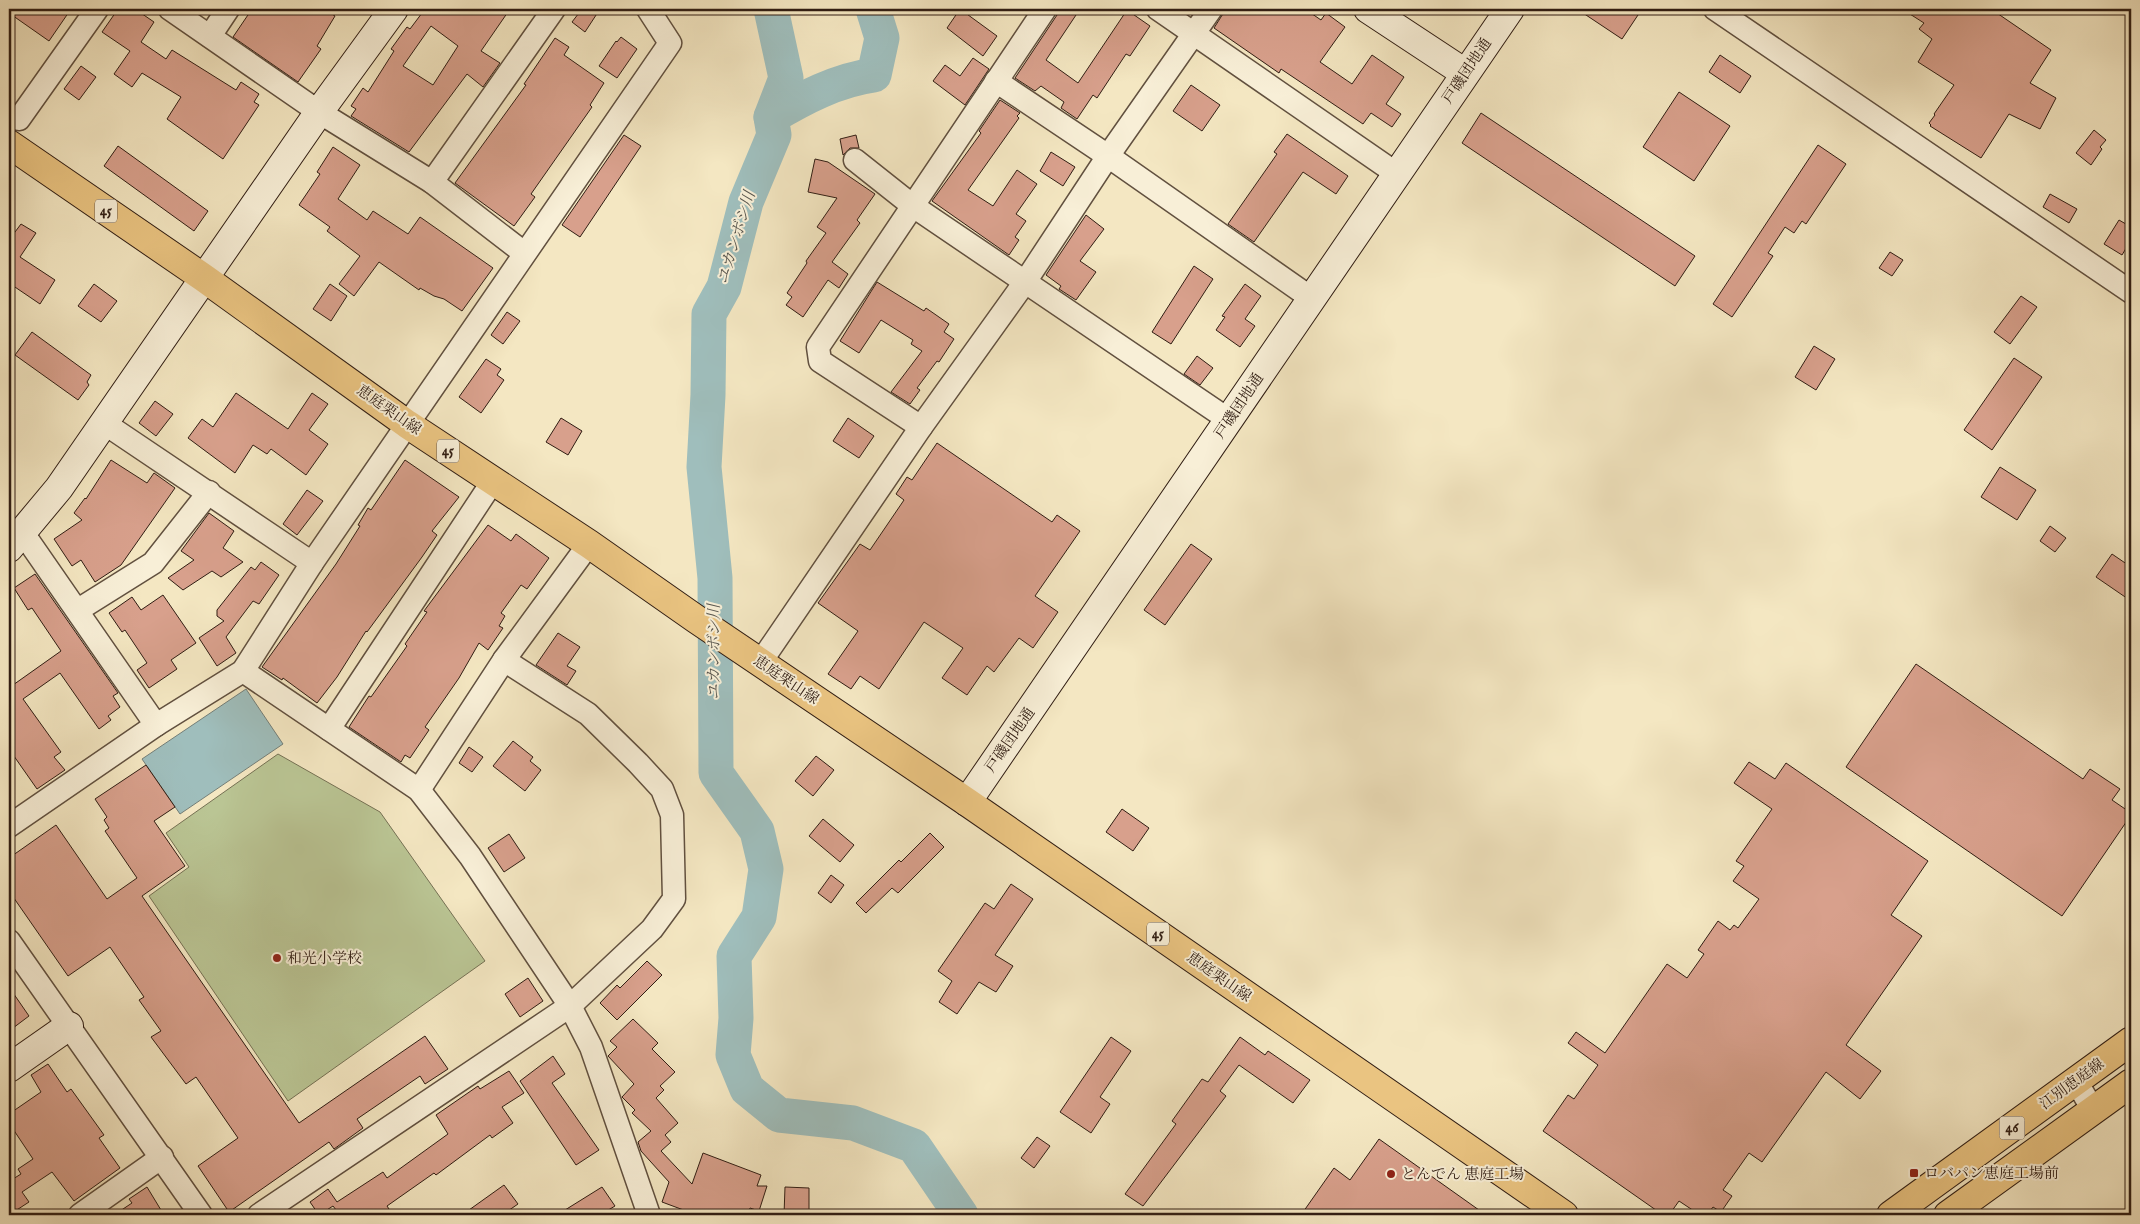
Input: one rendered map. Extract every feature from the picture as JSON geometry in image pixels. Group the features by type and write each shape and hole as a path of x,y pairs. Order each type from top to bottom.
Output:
{"main road":[{"name":"恵庭栗山線","path":"9,144 204,278 407,424 589,544 696,619 967,802 1564,1215"},
{"name":"江別恵庭線","path":"1892,1215 2131,1041"},
{"name":"46","path":"1948,1215 2131,1083"}],"street":[{"path":"19,119 97,9"},
{"path":"170,9 319,112 432,182 524,253"},
{"path":"210,36 228,9"},
{"path":"156,725 78,610 16,540 59,488 319,112 394,9"},
{"path":"432,182 554,9"},
{"path":"9,826 156,725 243,671 312,563 670,43 648,9"},
{"path":"920,427 820,361 818,346 1045,9"},
{"path":"1158,9 1397,174"},
{"path":"755,659 1025,282 1108,156 1211,9"},
{"path":"1368,9 1464,73"},
{"name":"戸磯団地通","path":"967,802 1397,174 1464,73 1510,9"},
{"path":"1715,9 2131,292"},
{"path":"996,81 1108,156 1312,298"},
{"path":"855,160 913,206 1229,420"},
{"path":"104,423 312,563"},
{"path":"329,729 493,481"},
{"path":"78,610 153,563 209,492"},
{"path":"419,790 504,660 589,544"},
{"path":"259,1215 570,1006 652,929 674,899 672,815 662,790 638,763 588,714 504,660"},
{"path":"243,671 419,790 470,856 570,1006 591,1047 649,1214"},
{"path":"9,941 201,1215"},
{"path":"9,1068 69,1026"},
{"path":"2076,1081 2094,1110"},
{"path":"80,1215 162,1157"}],"green space":[{"path":"278,754 380,812 485,961 288,1101 149,896 189,867 166,833"}],"water":[{"path":"246,689 283,744 180,814 142,759"}],"building":[{"path":"9,9 71,9 49,41 9,13"},
{"path":"118,9 135,9 154,22 141,42 166,59 172,50 236,90 241,82 259,94 254,102 259,105 223,159 167,119 181,97 142,73 132,87 114,74 130,51 102,32"},
{"path":"252,9 324,9 335,16 317,46 321,49 298,82 233,37"},
{"path":"425,9 510,9 481,51 500,63 483,87 467,74 409,152 351,116 356,109 351,106 363,88 368,92 394,51 391,49 407,27 410,29","holes":["431,26 458,46 433,85 403,66"]},
{"path":"582,9 600,9 585,32 572,22"},
{"path":"960,9 997,36 983,56 947,28"},
{"path":"1061,9 1080,9 1046,60 1078,83 1127,10 1150,26 1130,56 1126,54 1097,98 1093,95 1077,119 1061,108 1064,102 1041,86 1035,91 1015,78"},
{"path":"1226,9 1305,9 1321,20 1326,13 1345,27 1320,62 1352,84 1372,55 1404,77 1386,104 1401,114 1392,127 1371,113 1363,124 1281,69 1279,73 1214,28"},
{"path":"1577,9 1642,9 1622,39"},
{"path":"1902,9 1991,9 2051,50 2030,83 2056,98 2040,129 2009,114 1981,158 1930,126 1929,123 1934,114 1954,85 1918,62 1932,39 1919,29 1924,23"},
{"path":"621,37 637,49 617,78 599,66 616,41"},
{"path":"555,38 569,47 564,55 604,83 590,105 592,107 531,194 535,197 514,226 455,183 526,85 524,84"},
{"path":"1720,55 1751,76 1740,93 1709,72"},
{"path":"973,58 989,69 965,105 933,81 945,65 960,76"},
{"path":"81,66 96,77 79,100 64,89"},
{"path":"1191,85 1220,105 1202,131 1173,111"},
{"path":"1679,92 1730,126 1694,181 1643,147"},
{"path":"1000,100 1020,113 1017,116 1019,118 968,190 993,206 1017,170 1037,184 1016,214 1026,221 1015,237 1019,240 1009,255 932,201 981,133 979,131"},
{"path":"1481,113 1695,256 1675,286 1462,143"},
{"path":"2094,130 2106,140 2100,147 2102,149 2091,165 2076,153"},
{"path":"1287,134 1348,176 1336,194 1303,172 1254,242 1228,224 1277,154 1274,152"},
{"path":"624,135 641,146 580,237 562,225"},
{"path":"856,135 859,148 850,148 843,155 840,139"},
{"path":"1818,145 1846,164 1806,224 1802,221 1794,233 1785,227 1768,253 1773,256 1732,317 1713,304"},
{"path":"118,146 208,211 194,231 104,166"},
{"path":"333,147 360,165 338,199 367,220 373,211 408,234 420,217 493,268 462,311 444,299 420,288 419,290 379,262 354,296 339,284 360,256 327,231 330,227 299,205 320,174 317,172"},
{"path":"1051,152 1075,167 1063,186 1040,171"},
{"path":"815,159 828,162 875,194 857,220 860,223 832,262 848,274 839,288 828,280 803,317 786,305 792,297 787,293 807,263 806,261 826,233 817,227 837,198 808,192"},
{"path":"2050,194 2077,209 2069,223 2043,207"},
{"path":"1086,215 1104,229 1080,261 1096,272 1076,300 1059,289 1061,286 1046,275"},
{"path":"2119,220 2131,227 2131,240 2122,255 2104,244"},
{"path":"21,224 36,233 20,257 55,280 40,304 9,283 9,240"},
{"path":"1890,252 1903,260 1892,276 1879,268"},
{"path":"1194,266 1213,279 1171,344 1152,332"},
{"path":"877,282 924,311 926,308 949,324 944,332 954,339 939,362 937,361 917,388 920,390 910,404 891,392 922,351 911,344 913,340 881,320 859,353 840,341"},
{"path":"94,284 117,301 101,322 78,306"},
{"path":"330,284 347,296 331,321 313,309"},
{"path":"1245,284 1261,296 1245,319 1255,326 1240,347 1216,330 1225,317 1222,316"},
{"path":"2021,296 2037,307 2010,344 1994,332"},
{"path":"507,312 520,321 503,344 491,335"},
{"path":"32,332 91,375 87,382 89,385 78,400 15,355"},
{"path":"1814,346 1835,359 1816,390 1795,377"},
{"path":"1197,356 1213,368 1200,385 1184,374"},
{"path":"2014,358 2042,377 1992,450 1964,430"},
{"path":"486,359 501,369 497,375 504,380 481,413 459,397"},
{"path":"236,393 288,429 312,393 328,404 309,430 328,444 306,475 271,449 267,454 253,445 235,473 188,438 202,419 213,427"},
{"path":"155,401 173,414 156,436 139,423"},
{"path":"561,418 582,431 568,455 546,442"},
{"path":"848,418 874,436 859,458 833,441"},
{"path":"937,443 1052,522 1057,515 1080,531 1035,596 1058,612 1033,648 1019,638 994,672 987,666 967,695 942,678 963,648 924,622 879,689 860,676 851,689 828,674 858,631 818,603 860,544 870,550 904,500 896,494 907,477 912,480"},
{"path":"111,460 147,483 154,473 175,488 121,565 95,582 81,560 72,566 54,539 82,520 74,513 86,499"},
{"path":"405,460 459,497 432,531 437,535 422,557 366,631 337,677 317,703 283,678 282,680 262,667 336,564 360,526 358,525 368,508 371,510"},
{"path":"2000,467 2036,490 2017,520 1981,497"},
{"path":"307,490 323,501 297,535 283,524"},
{"path":"209,513 234,531 223,548 243,562 221,577 212,571 183,590 168,578 194,560 181,551"},
{"path":"488,525 511,541 516,534 549,558 527,589 521,585 501,613 505,616 499,626 503,628 488,650 479,643 459,678 425,727 429,730 410,758 405,755 401,762 349,727 369,696 371,697 407,646 405,644 427,612 424,611"},
{"path":"2050,526 2066,538 2055,552 2040,541"},
{"path":"1191,544 1212,559 1165,625 1144,610"},
{"path":"2112,554 2131,567 2131,601 2096,577"},
{"path":"261,562 279,575 259,604 253,601 226,637 236,653 217,666 199,638 224,621 217,616 217,610 251,567 255,570"},
{"path":"35,574 118,693 113,696 120,707 108,716 111,720 99,729 60,673 23,699 61,752 54,757 65,770 37,789 9,749 9,680 13,685 61,651 32,608 28,610 14,588"},
{"path":"163,595 196,643 171,660 177,669 149,688 137,670 147,663 125,630 122,632 109,613 132,597 141,610"},
{"path":"558,633 580,647 567,666 576,671 567,685 536,665"},
{"path":"1916,664 2083,779 2090,769 2120,789 2112,800 2131,813 2131,815 2062,916 1846,767"},
{"path":"513,741 533,757 530,761 541,770 525,791 493,766"},
{"path":"469,747 483,757 472,772 459,763"},
{"path":"816,756 834,770 813,796 795,781"},
{"path":"1749,762 1775,779 1786,763 1928,861 1891,915 1922,936 1846,1045 1881,1071 1860,1099 1826,1072 1762,1162 1749,1153 1723,1190 1732,1196 1721,1212 1713,1207 1707,1215 1700,1215 1679,1201 1669,1215 1663,1215 1543,1131 1568,1095 1574,1099 1598,1065 1568,1043 1576,1032 1605,1053 1667,964 1687,978 1704,954 1698,950 1718,921 1730,930 1734,925 1738,928 1759,899 1733,881 1744,866 1736,861 1772,809 1734,783"},
{"path":"146,765 175,807 154,821 185,866 142,896 299,1123 425,1036 448,1069 425,1084 420,1076 357,1119 363,1128 334,1149 329,1142 229,1212 198,1166 238,1138 196,1077 186,1084 151,1037 161,1031 139,1000 144,997 110,947 68,976 9,891 9,858 56,825 107,899 137,878 105,831 109,828 104,820 107,817 95,799"},
{"path":"1122,809 1149,828 1133,851 1106,832"},
{"path":"823,819 854,845 840,862 809,836"},
{"path":"930,833 944,847 898,893 892,888 866,913 856,903 899,860 901,862"},
{"path":"509,834 525,858 504,872 488,848"},
{"path":"831,875 844,885 831,903 818,893"},
{"path":"1011,884 1033,899 995,955 1013,966 996,992 979,982 957,1014 939,1002 952,981 938,971 985,903 994,909"},
{"path":"647,961 662,975 617,1020 600,1003 617,985 620,988"},
{"path":"528,978 543,1001 520,1017 505,994"},
{"path":"9,987 29,1016 9,1031"},
{"path":"633,1019 658,1043 652,1049 675,1072 660,1086 664,1090 656,1098 678,1123 665,1135 671,1142 661,1151 692,1184 703,1153 761,1175 757,1186 767,1186 759,1211 750,1208 747,1215 697,1215 662,1202 669,1182 641,1151 638,1142 651,1131 632,1113 635,1110 622,1097 634,1084 608,1056 617,1047 610,1041"},
{"path":"1111,1037 1131,1051 1100,1097 1110,1104 1091,1133 1060,1112"},
{"path":"1240,1037 1265,1055 1268,1051 1310,1080 1293,1103 1239,1065 1220,1091 1226,1096 1143,1206 1125,1194 1176,1124 1172,1121 1202,1079 1208,1082"},
{"path":"553,1056 565,1074 552,1083 599,1150 576,1165 520,1081"},
{"path":"48,1064 67,1092 71,1089 104,1135 99,1138 120,1168 74,1201 52,1172 22,1192 29,1202 9,1215 9,1173 13,1179 21,1174 18,1169 33,1159 9,1123 9,1114 41,1092 31,1075"},
{"path":"509,1071 524,1093 502,1107 513,1123 492,1138 490,1135 436,1175 434,1173 387,1206 393,1215 340,1215 333,1206 319,1215 310,1202 328,1189 337,1202 383,1172 387,1178 448,1134 436,1115 478,1086 480,1089"},
{"path":"1037,1137 1050,1146 1034,1168 1021,1158"},
{"name":"とんでん 恵庭工場","path":"1379,1139 1486,1215 1301,1215 1334,1168 1350,1180"},
{"path":"504,1185 518,1204 502,1215 462,1215"},
{"path":"147,1187 164,1215 114,1215 132,1203 129,1199"},
{"path":"602,1187 615,1206 600,1215 557,1215"},
{"path":"785,1187 809,1188 809,1212 805,1211 805,1215 784,1215"}],"waterway":[{"path":"771,9 786,78 771,117"},
{"name":"ユカンボシ川","path":"873,9 882,38 874,75 834,85 795,103 771,117 774,135 746,202 724,287 709,314 708,395 704,467 715,578 716,773 757,831 766,869 759,917 734,956 736,1018 733,1055 747,1089 779,1115 853,1123 914,1146 961,1215"}],"place":[{"name":"和光小学校","path":"277,958"},
{"name":"ロバパン恵庭工場前","path":"1914,1173"},
{"name":"とんでん 恵庭工場","path":"1391,1174"}]}
